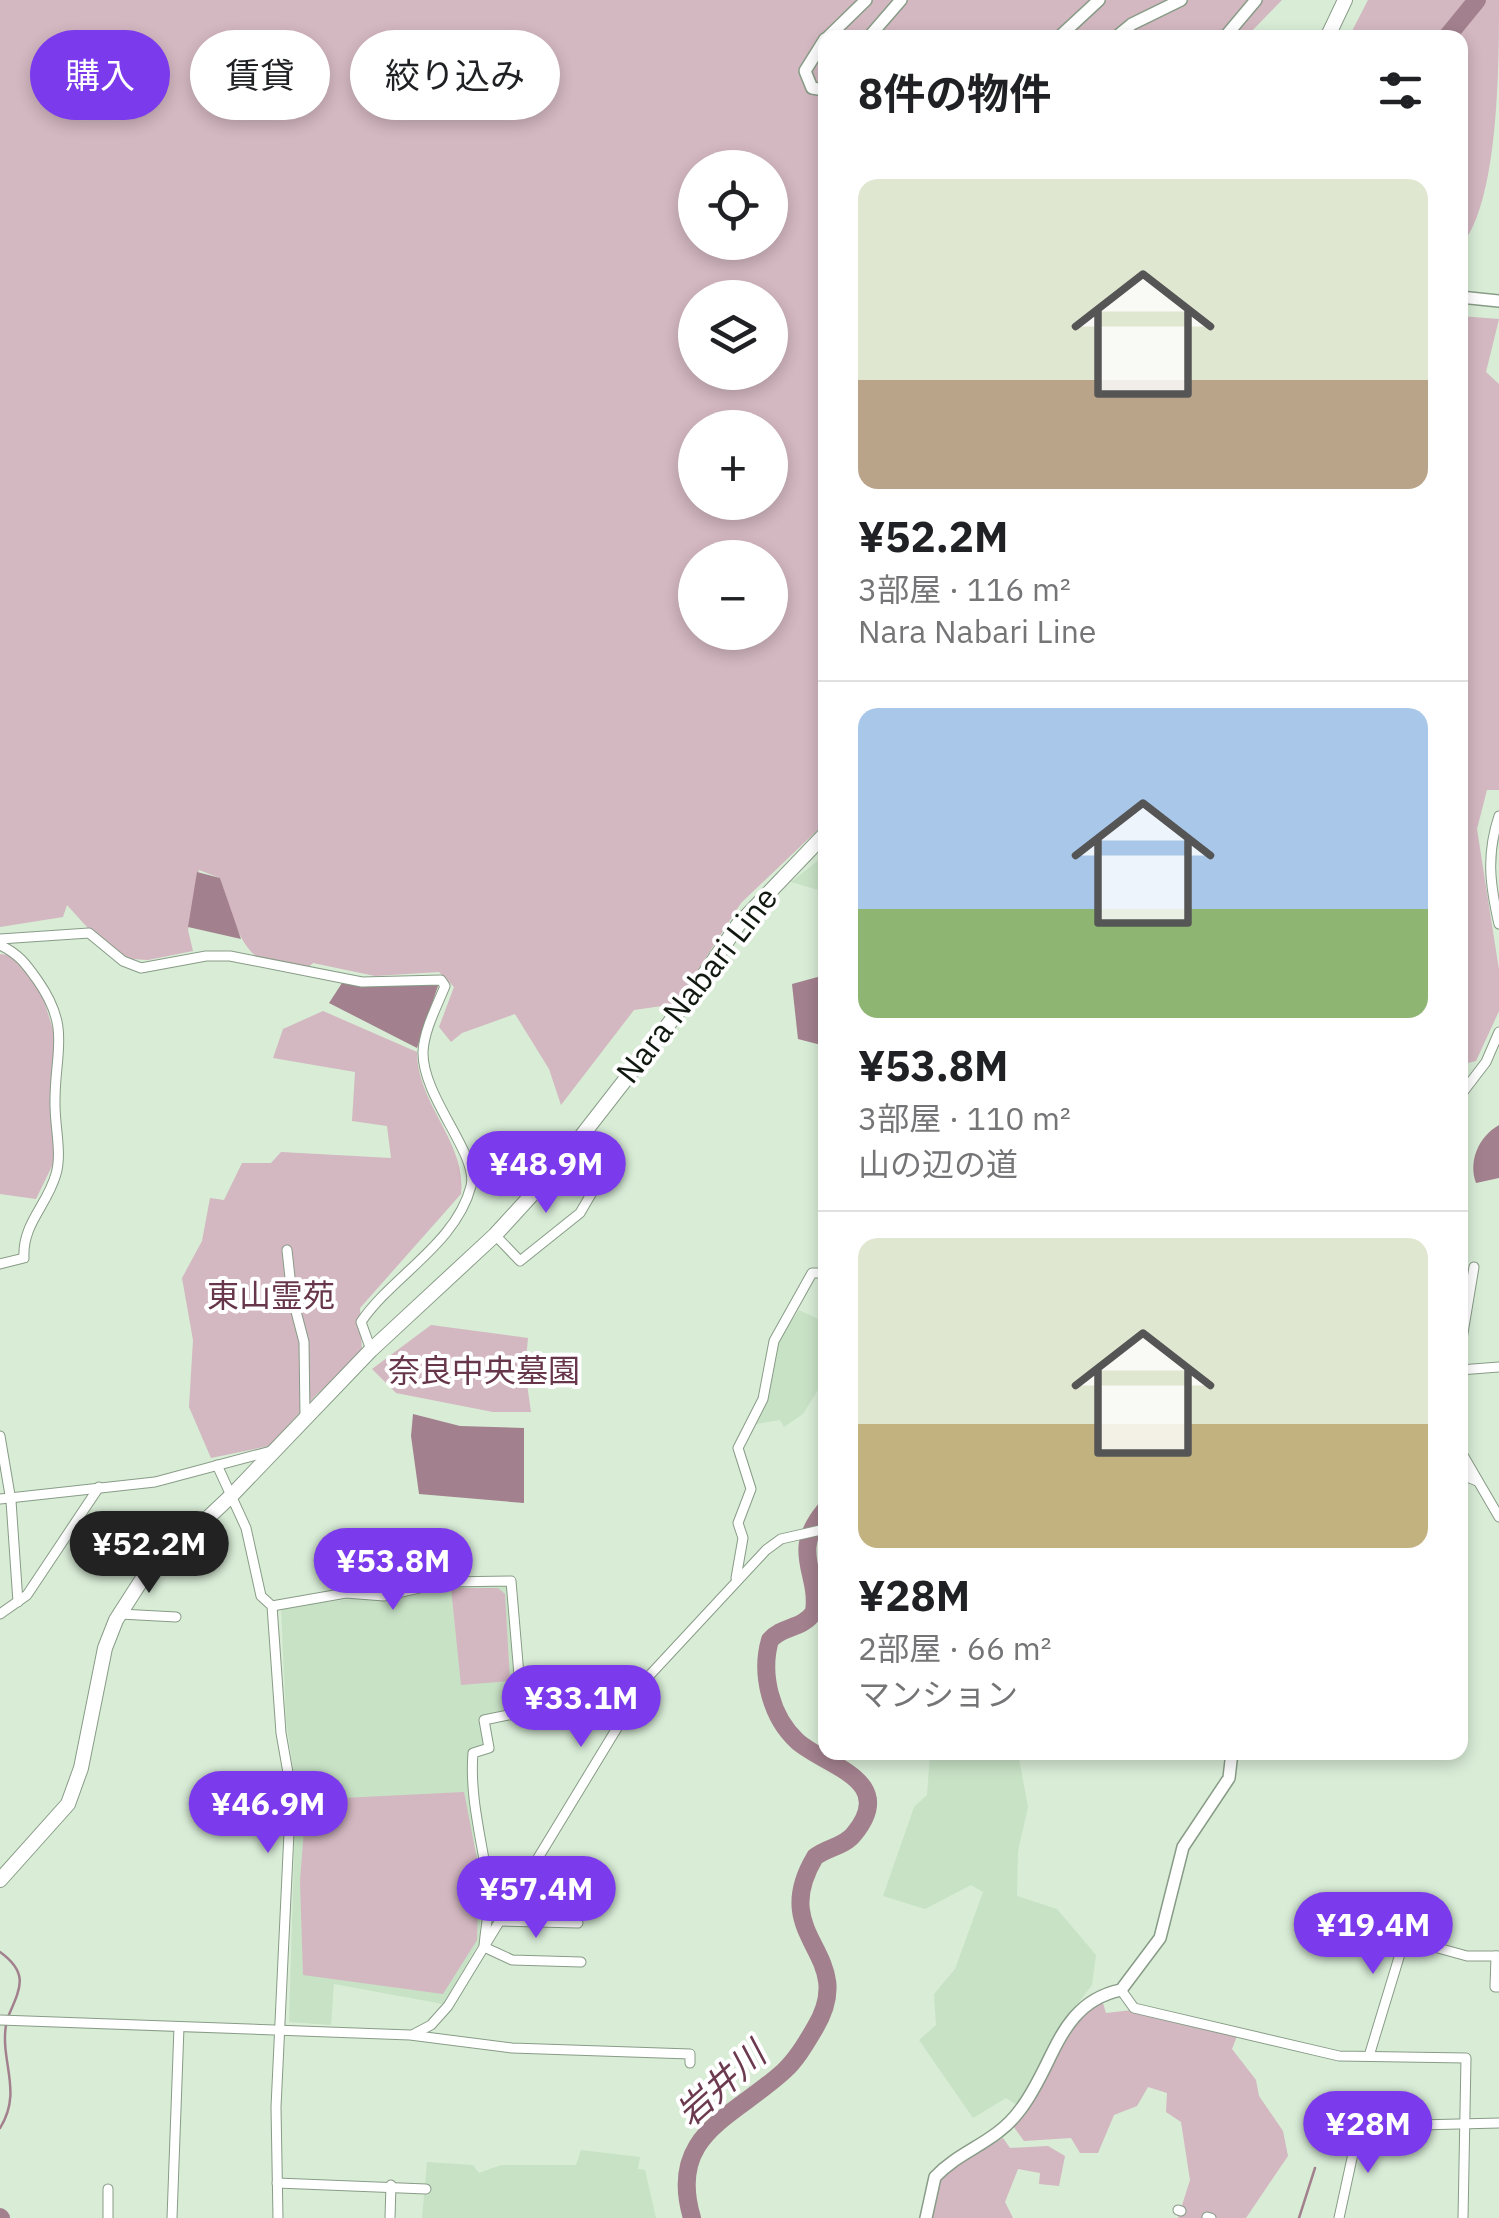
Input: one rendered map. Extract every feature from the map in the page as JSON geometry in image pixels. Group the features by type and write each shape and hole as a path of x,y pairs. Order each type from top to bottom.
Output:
{"main road":[{"path":"1331,30 1346,0"},
{"name":"Nara Nabari Line","path":"0,1880 68,1804 86,1748 106,1648 120,1614 141,1581 232,1495 370,1350 495,1235 560,1165 685,1003 738,924 818,841"}],"street":[{"path":"834,30 866,0"},
{"path":"875,30 900,0"},
{"path":"1067,30 1099,0"},
{"path":"1125,30 1180,0"},
{"path":"1231,30 1256,0"},
{"path":"818,51 805,71 812,88 818,89"},
{"path":"1468,298 1499,301"},
{"path":"1499,816 1490,843 1489,873 1499,924"},
{"path":"0,942 88,934 123,961 141,968 206,956 230,956 362,982 441,980 445,986 425,1040 424,1064 444,1122 472,1167 472,1182 466,1202 420,1262 361,1322 370,1350"},
{"path":"0,942 20,955 52,1001 62,1046 54,1101 55,1180 23,1236 24,1258 0,1264"},
{"path":"1468,1086 1486,1062 1499,1032"},
{"path":"495,1235 520,1261 580,1213 594,1189"},
{"path":"288,1250 292,1296 304,1342 305,1416"},
{"path":"1468,1303 1474,1267"},
{"path":"736,1578 743,1538 738,1523 751,1489 738,1448 763,1398 774,1341 812,1273 818,1273"},
{"path":"1468,1369 1499,1367"},
{"path":"0,1436 18,1602"},
{"path":"5,1499 155,1482 274,1450"},
{"path":"1468,1465 1499,1517"},
{"path":"217,1466 246,1528 262,1596 272,1606 281,1733 291,1790 283,2030 276,2107 278,2218"},
{"path":"1468,1477 1477,1481"},
{"path":"0,1614 27,1595 99,1487"},
{"path":"410,2036 430,2026 448,2006 648,1678 736,1578 781,1539 818,1530"},
{"path":"272,1606 346,1593 384,1596 446,1582 511,1581 520,1675 528,1692 528,1704 523,1712 484,1720 490,1748 473,1753 471,1776 479,1816 478,1847 490,1898 485,1910 484,1948"},
{"path":"120,1614 176,1616"},
{"path":"926,2218 934,2177 980,2148 1013,2119 1085,2003 1098,1995 1121,1990 1160,1938 1183,1847 1230,1778 1231,1760"},
{"path":"1369,2056 1414,1908"},
{"path":"500,1921 578,1923"},
{"path":"484,1948 512,1960 582,1962"},
{"path":"1438,1948 1466,1956 1498,1956 1499,1987"},
{"path":"1121,1990 1134,2008 1339,2056 1466,2058 1463,2218"},
{"path":"5,2020 410,2036 512,2048 690,2054 690,2063"},
{"path":"172,2218 179,2028"},
{"path":"1338,2127 1499,2122"},
{"path":"1339,2218 1359,2126"},
{"path":"277,2183 426,2189"},
{"path":"390,2218 392,2185"},
{"path":"108,2189 108,2218"}],"shaded area":[{"path":"818,861 818,890 791,882"},
{"path":"197,872 220,878 241,939 188,927"},
{"path":"818,977 818,1044 798,1039 792,984"},
{"path":"342,983 367,987 436,983 417,1048 329,1003"},
{"path":"1499,1125 1499,1178 1476,1183 1473,1167 1477,1151 1485,1136"},
{"path":"799,1310 818,1319 818,1390 803,1414 784,1427 780,1420 756,1424 776,1344"},
{"path":"413,1414 460,1426 524,1428 524,1503 419,1494 411,1436"},
{"path":"503,1582 508,1586 514,1679 522,1703 517,1710 480,1719 484,1746 470,1752 475,1847 487,1894 480,1909 480,1941 443,2004 334,1984 331,2025 289,2022 296,1789 286,1720 281,1607"},
{"path":"930,1760 1019,1760 1028,1807 1018,1851 1017,1896 1057,1909 1096,1955 1092,1985 1059,2028 1017,2105 1006,2098 973,2118 919,2040 936,2025 934,1994 955,1969 983,1892 971,1885 925,1909 883,1896 914,1807 927,1795"},
{"path":"581,2150 640,2157 638,2169 645,2170 656,2218 422,2218 427,2162 473,2165 479,2173 501,2165 576,2165"}],"green space":[{"path":"0,0 1282,0 1253,30 818,30 818,830 741,903 676,1004 634,1010 561,1105 549,1069 515,1014 462,1033 451,1042 439,1027 454,987 439,972 375,976 313,963 300,975 280,970 264,962 244,942 220,878 199,870 188,930 193,951 148,960 115,958 67,905 63,917 0,927"},
{"path":"1368,0 1499,0 1494,132 1483,199 1468,235 1468,30 1353,30"},
{"path":"1468,317 1499,319 1486,372 1499,384 1499,790 1487,790 1477,829 1499,970 1499,1011 1476,1061 1468,1063"},
{"path":"0,954 15,956 42,994 55,1036 53,1164 36,1199 0,1194"},
{"name":"東山霊苑","path":"323,1011 417,1052 425,1089 457,1158 461,1194 360,1308 362,1353 269,1446 211,1458 189,1407 193,1340 182,1278 202,1241 210,1198 224,1200 242,1163 271,1163 281,1152 391,1158 387,1126 352,1121 355,1072 273,1058 283,1029"},
{"name":"奈良中央墓園","path":"431,1325 528,1338 525,1370 531,1412 493,1412 396,1393 372,1369"},
{"path":"451,1588 498,1588 505,1594 510,1681 461,1685"},
{"path":"341,1789 343,1798 464,1792 484,1895 478,1908 477,1940 443,1994 303,1975 300,1881 307,1791"},
{"path":"1101,1997 1106,2013 1132,2010 1237,2036 1232,2049 1256,2080 1259,2096 1283,2131 1288,2156 1246,2218 1178,2218 1190,2180 1181,2122 1166,2112 1167,2093 1148,2087 1137,2106 1114,2115 1098,2153 1080,2153 1071,2138 1024,2141 1013,2126 1031,2104 1086,2005"},
{"path":"1003,2138 1010,2148 1048,2146 1065,2156 1059,2186 1039,2184 1040,2173 1018,2169 1005,2202 1013,2218 931,2218 939,2176"}],"waterway":[{"name":"岩井川","path":"1453,30 1477,0"},
{"name":"岩井川","path":"818,1520 807,1551 814,1612 804,1622 770,1640 766,1667 770,1694 780,1720 797,1741 818,1755"},
{"name":"岩井川","path":"692,2218 687,2189 689,2166 697,2147 726,2116 789,2066 815,2028 826,2002 827,1981 801,1908 803,1885 815,1857 854,1834 866,1815 868,1800 853,1776 827,1760"},
{"path":"0,1952 15,1967 20,1981 8,2017"},
{"path":"0,2128 10,2102 6,2025"},
{"path":"1299,2218 1315,2168"}]}
